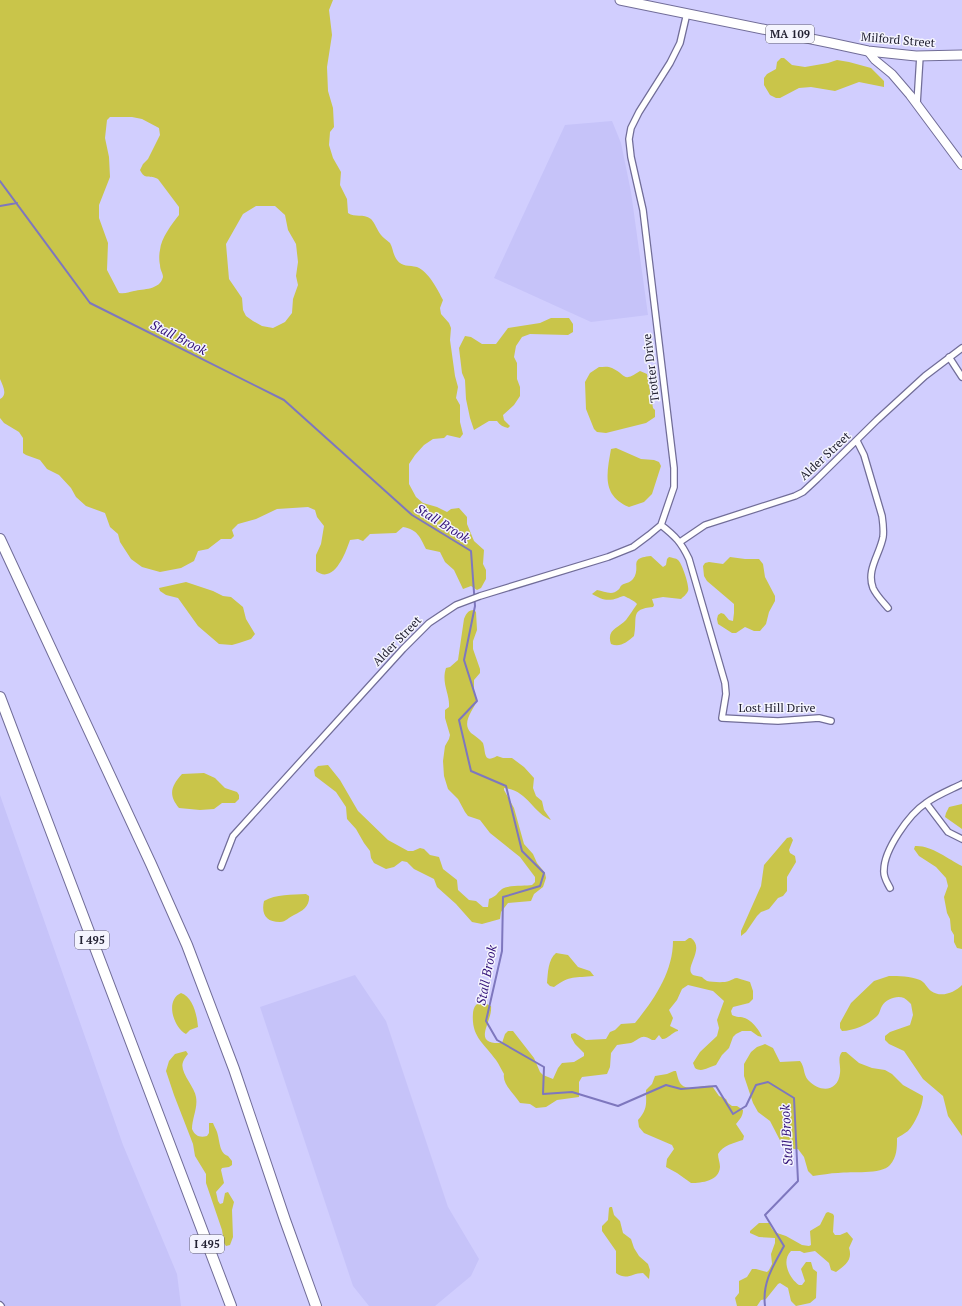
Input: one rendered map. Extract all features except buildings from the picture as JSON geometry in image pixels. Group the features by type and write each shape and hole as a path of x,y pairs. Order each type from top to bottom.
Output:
{"highway":[{"path":"0,539 151,864 187,946 234,1069 316,1306"},
{"name":"I 495","path":"0,697 231,1306"}],"main road":[{"name":"Milford Street","path":"620,0 868,51 920,56 962,55"}],"street":[{"name":"Trotter Drive","path":"661,525 674,487 674,468 643,210 631,157 629,139 631,128 638,112 670,63 680,44 687,13"},
{"path":"868,51 875,60 892,74 917,104 962,165"},
{"path":"917,104 920,56"},
{"name":"Alder Street","path":"680,542 705,525 795,496 803,492 924,376 962,348"},
{"path":"950,357 962,377"},
{"path":"857,441 864,455 883,522 883,538 873,564 871,581 873,588 888,608"},
{"path":"661,525 680,542"},
{"name":"Alder Street","path":"221,867 233,836 403,649 429,623 456,606 480,596 608,557 633,546 661,525"},
{"name":"Lost Hill Drive","path":"680,542 689,559 725,682 726,694 722,718 778,721 819,718 831,722"},
{"path":"890,888 883,872 888,854 895,839 908,822 926,803 962,784"},
{"path":"926,803 948,832 962,839"}],"shaded area":[{"path":"0,0 333,0 329,10 332,35 327,67 328,91 333,108 334,127 330,132 329,145 333,158 341,172 340,185 347,199 348,213 365,216 371,219 378,231 390,243 399,262 403,265 417,267 425,272 443,300 440,308 441,314 449,323 451,328 450,340 458,387 456,398 460,405 460,422 463,434 460,438 447,435 444,438 433,439 424,445 409,464 409,484 416,497 423,503 447,512 451,509 459,508 467,517 467,524 474,541 484,550 483,564 486,570 486,579 481,588 477,590 471,586 463,589 454,570 445,562 440,552 426,549 415,532 403,527 396,533 370,534 363,541 358,539 350,540 346,552 334,571 328,574 322,574 316,571 316,555 321,544 324,526 317,517 315,510 308,507 277,509 256,519 238,524 232,530 234,536 231,539 221,539 208,549 198,551 194,561 181,568 160,572 142,567 131,559 120,542 118,534 110,527 105,513 86,506 76,497 71,488 59,475 47,469 40,460 23,453 23,438 19,432 4,423 0,418 0,399 4,393 0,379","holes":["110,117 132,117 142,119 159,128 160,135 148,159 140,170 144,175 158,179 179,207 179,215 167,231 162,241 159,253 160,268 163,274 161,281 155,287 123,293 119,293 107,270 108,243 99,218 99,205 110,177 109,157 105,138 107,120","256,206 275,206 285,215 288,230 296,244 298,262 296,276 298,285 293,299 292,313 285,322 273,328 262,326 246,316 243,310 242,298 229,279 226,244 243,214"]},
{"path":"781,58 784,58 792,65 805,67 837,60 871,68 884,81 884,87 859,82 835,91 811,87 799,88 780,98 776,98 770,95 764,85 764,78 767,74 776,69 777,62"},
{"path":"612,121 621,143 631,192 648,315 591,322 494,278 565,125"},
{"path":"551,318 569,318 573,324 573,332 568,335 530,334 522,337 516,346 514,357 517,363 517,379 520,387 520,396 514,405 503,415 504,420 510,426 506,428 497,421 489,421 474,430 466,399 465,380 462,373 459,348 465,336 471,337 482,344 496,344 508,328 540,323"},
{"path":"599,367 610,367 625,377 630,377 640,371 647,374 653,408 655,410 655,417 646,423 606,433 597,432 594,429 586,409 585,382 590,373"},
{"path":"616,448 641,459 659,462 661,466 652,494 644,502 629,507 620,502 610,490 608,482 608,466 611,449"},
{"path":"651,556 663,567 666,565 669,557 675,558 680,562 687,580 687,592 681,599 663,597 652,599 654,605 653,607 645,608 637,612 634,636 620,645 611,644 610,635 614,629 626,620 637,604 624,596 607,600 601,599 592,594 597,590 611,593 616,592 619,590 621,585 633,579 637,561 644,557"},
{"path":"730,557 759,559 763,564 765,577 775,596 775,601 769,612 766,624 760,631 754,631 745,627 736,633 732,633 718,624 718,615 721,613 724,614 729,620 733,621 734,604 707,581 704,576 703,566 705,563 709,562 723,564"},
{"path":"186,582 223,596 231,597 243,607 246,619 255,634 251,639 232,645 219,644 198,626 178,598 166,595 160,591 159,588"},
{"path":"474,610 476,612 477,630 473,641 473,649 480,673 474,680 474,691 477,701 467,721 468,729 483,743 487,758 489,759 497,756 512,758 524,767 534,778 533,788 536,796 542,801 544,810 551,820 539,812 519,793 504,788 514,808 524,844 533,854 537,863 545,873 546,878 543,887 534,894 531,901 508,903 501,912 500,919 482,924 472,922 456,904 437,887 434,879 414,869 407,862 402,861 394,867 386,869 374,863 371,858 370,851 356,829 347,819 346,807 336,792 315,776 314,770 318,766 328,765 340,780 358,811 388,840 408,851 413,851 420,848 424,849 430,855 439,857 443,869 457,880 458,890 469,900 476,901 483,907 488,907 489,899 502,889 512,886 532,885 535,882 535,877 520,857 490,833 480,820 468,816 458,799 448,789 444,776 443,761 445,746 450,735 445,718 445,710 449,707 449,702 444,679 445,673 446,668 450,667 458,660 464,619 470,611"},
{"path":"204,773 215,778 225,788 237,792 239,799 235,803 222,803 214,809 200,810 179,808 172,795 173,787 178,778 182,774"},
{"path":"0,795 123,1145 177,1274 181,1306 0,1306"},
{"path":"962,804 962,829 945,817 949,807"},
{"path":"791,837 793,840 789,850 790,853 795,856 796,862 787,877 787,891 783,896 778,898 769,909 761,912 746,932 741,936 741,931 761,886 764,865 787,838"},
{"path":"915,846 921,846 933,850 962,866 962,949 957,948 954,942 954,935 951,930 950,919 947,913 944,897 948,886 946,878 936,867 919,856 914,849"},
{"path":"306,894 309,896 309,900 305,908 284,921 271,921 264,913 264,901 284,895"},
{"path":"689,938 695,942 696,947 696,953 691,968 693,975 702,977 707,981 712,982 727,982 737,978 750,982 753,991 753,999 749,1003 733,1007 731,1011 732,1015 745,1018 752,1022 762,1037 751,1031 742,1031 733,1037 729,1048 722,1055 716,1065 703,1070 695,1068 693,1063 700,1052 717,1036 719,1028 717,1020 724,1001 713,991 688,985 682,989 677,1000 669,1010 673,1018 670,1026 678,1031 664,1039 662,1039 659,1035 655,1040 641,1037 631,1043 617,1045 611,1053 610,1067 607,1074 582,1077 579,1082 579,1097 557,1100 546,1107 536,1108 530,1104 520,1103 505,1082 504,1074 497,1062 476,1034 473,1021 473,1011 476,1005 481,1003 491,1006 491,1012 485,1031 487,1040 492,1043 502,1043 505,1034 508,1031 513,1031 534,1058 540,1072 543,1075 553,1079 562,1063 574,1062 584,1056 584,1053 575,1044 571,1034 575,1033 586,1040 606,1039 610,1032 615,1030 621,1024 635,1023 649,1005 666,975 670,964 673,941 685,941"},
{"path":"556,953 568,955 578,967 590,971 594,976 564,980 554,987 550,986 547,983 549,966 551,959"},
{"path":"355,975 386,1021 448,1207 479,1259 471,1276 435,1306 369,1306 353,1286 260,1007"},
{"path":"889,976 901,976 920,980 931,991 939,994 947,994 962,985 962,1136 948,1116 943,1096 923,1079 904,1051 889,1044 885,1040 885,1036 890,1032 910,1025 913,1015 911,1004 908,1001 901,997 892,998 886,1001 873,1020 851,1030 842,1031 840,1028 840,1023 851,1003 874,981"},
{"path":"181,993 189,998 194,1007 198,1027 190,1030 186,1034 177,1026 174,1020 172,1007 176,996"},
{"path":"765,1044 773,1048 780,1062 800,1061 806,1078 813,1084 823,1089 832,1087 836,1084 840,1073 839,1059 842,1052 846,1052 859,1063 872,1068 885,1070 892,1074 903,1085 923,1096 920,1110 913,1124 908,1131 897,1138 897,1149 890,1165 886,1168 873,1171 813,1176 808,1171 804,1157 798,1149 793,1149 786,1152 770,1121 758,1112 753,1103 744,1076 744,1064 751,1052 757,1047"},
{"path":"186,1051 188,1054 182,1066 196,1097 196,1109 192,1129 198,1136 207,1136 209,1133 209,1123 213,1123 221,1149 232,1161 232,1165 222,1168 221,1170 224,1183 216,1192 220,1204 223,1203 225,1193 228,1192 234,1202 232,1210 233,1237 230,1245 226,1246 206,1183 206,1174 195,1156 193,1144 166,1071 169,1061 175,1054"},
{"path":"676,1071 679,1082 683,1086 691,1088 712,1086 719,1096 726,1099 728,1103 743,1110 742,1116 736,1124 744,1136 743,1140 729,1145 720,1151 718,1154 720,1167 719,1172 713,1178 705,1182 691,1183 666,1167 667,1159 674,1149 672,1145 644,1133 639,1127 638,1120 646,1106 646,1090 652,1084 655,1076"},
{"path":"610,1207 612,1207 614,1215 620,1221 623,1233 631,1239 639,1256 648,1264 650,1270 649,1279 643,1273 626,1277 616,1273 616,1251 602,1231 602,1226 608,1220"},
{"path":"828,1212 834,1216 833,1232 835,1235 840,1235 847,1232 853,1239 849,1248 850,1256 847,1262 836,1272 831,1270 829,1263 815,1251 804,1253 800,1251 791,1251 788,1255 786,1264 789,1274 795,1282 802,1285 805,1281 801,1269 806,1262 811,1262 813,1269 817,1272 816,1298 810,1303 796,1306 791,1301 788,1288 780,1283 766,1299 761,1300 757,1306 737,1306 735,1298 739,1293 739,1281 747,1277 752,1269 767,1272 772,1264 771,1254 775,1243 775,1238 759,1237 750,1233 750,1231 759,1223 769,1223 772,1229 777,1233 802,1245 809,1246 811,1245 810,1231 820,1225"}],"waterway":[{"name":"Stall Brook","path":"0,181 90,303 284,400 412,515 471,551 475,606 464,660 477,701 459,720 471,771 506,786 522,851 544,873 540,886 503,897 502,951 486,1021 497,1040 544,1067 543,1094 572,1092 618,1106 666,1085 681,1089 716,1086 733,1114 746,1106 756,1085 768,1082 794,1098 798,1181 765,1215 784,1246 769,1275 765,1290 765,1306"},
{"name":"Stall Brook","path":"0,206 17,203"}]}
